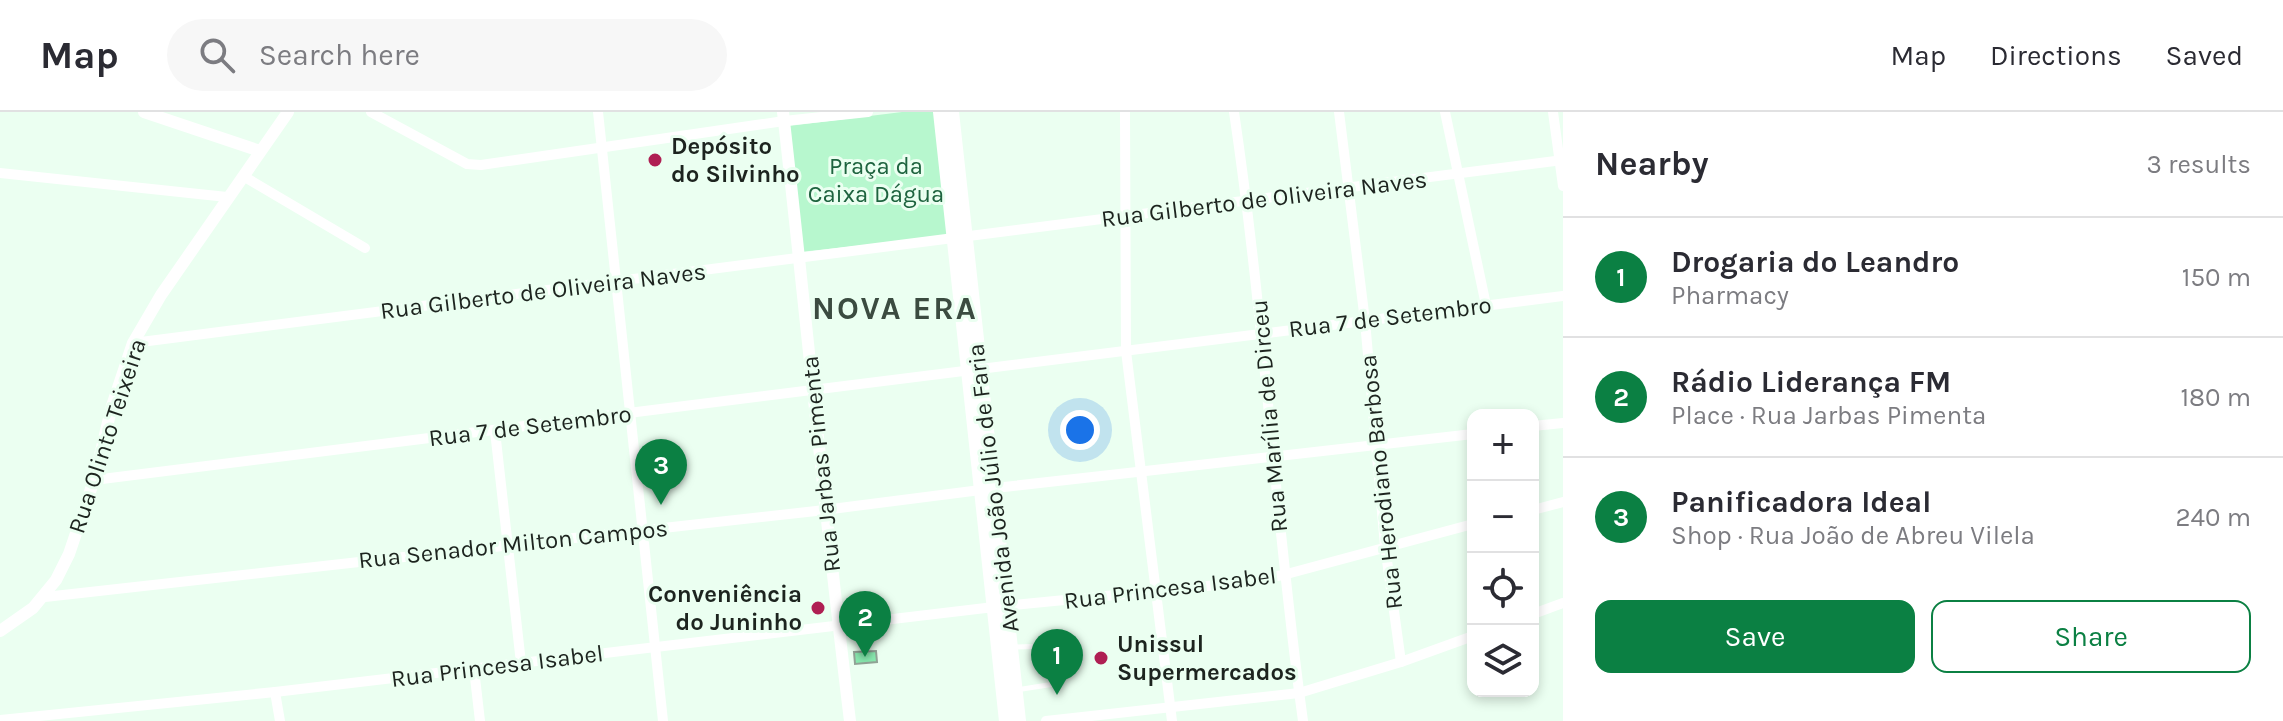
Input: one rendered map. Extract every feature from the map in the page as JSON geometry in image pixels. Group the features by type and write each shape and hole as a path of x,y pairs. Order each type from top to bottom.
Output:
{"main road":[{"name":"Avenida João Júlio de Faria","path":"940,112 987,489 999,606 1006,721"},
{"name":"Avenida João Júlio de Faria","path":"952,112 958,238"},
{"name":"Avenida João Júlio de Faria","path":"999,606 1011,647 1019,721"}],"street":[{"path":"144,112 260,151"},
{"name":"Rua Olinto Teixeira","path":"0,631 45,597 69,554 94,480 112,406 133,343 161,295 288,112"},
{"path":"371,112 467,164 481,165 784,117 868,112"},
{"path":"598,112 663,721"},
{"path":"1125,112 1126,351 1172,721"},
{"name":"Rua Marília de Dirceu","path":"1234,112 1248,201 1283,575 1303,721"},
{"name":"Rua Herodiano Barbosa","path":"1339,112 1365,321 1385,546 1401,662"},
{"path":"1445,112 1486,305"},
{"path":"1553,112 1563,186"},
{"name":"Rua Jarbas Pimenta","path":"784,117 850,721"},
{"name":"Rua Gilberto de Oliveira Naves","path":"133,343 1561,160"},
{"path":"0,173 227,197"},
{"path":"243,176 365,248"},
{"name":"Rua 7 de Setembro","path":"94,480 1563,296"},
{"path":"1539,425 1563,423"},
{"path":"495,431 521,663"},
{"name":"Rua Senador Milton Campos","path":"45,597 1467,435"},
{"path":"1539,508 1563,502"},
{"name":"Rua Princesa Isabel","path":"0,720 91,716 999,606 1156,593 1283,575 1467,526"},
{"path":"1539,612 1563,603"},
{"path":"1046,721 1299,693 1467,638"},
{"path":"474,669 480,721"},
{"path":"275,692 280,721"}],"lane":[{"path":"1011,647 1052,646 1058,652 1060,679 1054,684 1015,690"}],"green space":[{"name":"Praça da Caixa Dágua","path":"902,112 937,112 949,236 800,252 789,126"}],"building":[{"path":"876,651 877,662 855,664 854,652"}],"place":[{"name":"Depósito do Silvinho","path":"655,160"},
{"name":"Panificadora Ideal","path":"661,505"},
{"name":"Conveniência do Juninho","path":"818,608"},
{"name":"Rádio Liderança FM","path":"865,657"},
{"name":"Unissul Supermercados","path":"1101,658"},
{"name":"Drogaria do Leandro","path":"1057,695"}],"district":[{"name":"NOVA ERA","path":"895,308"}]}
